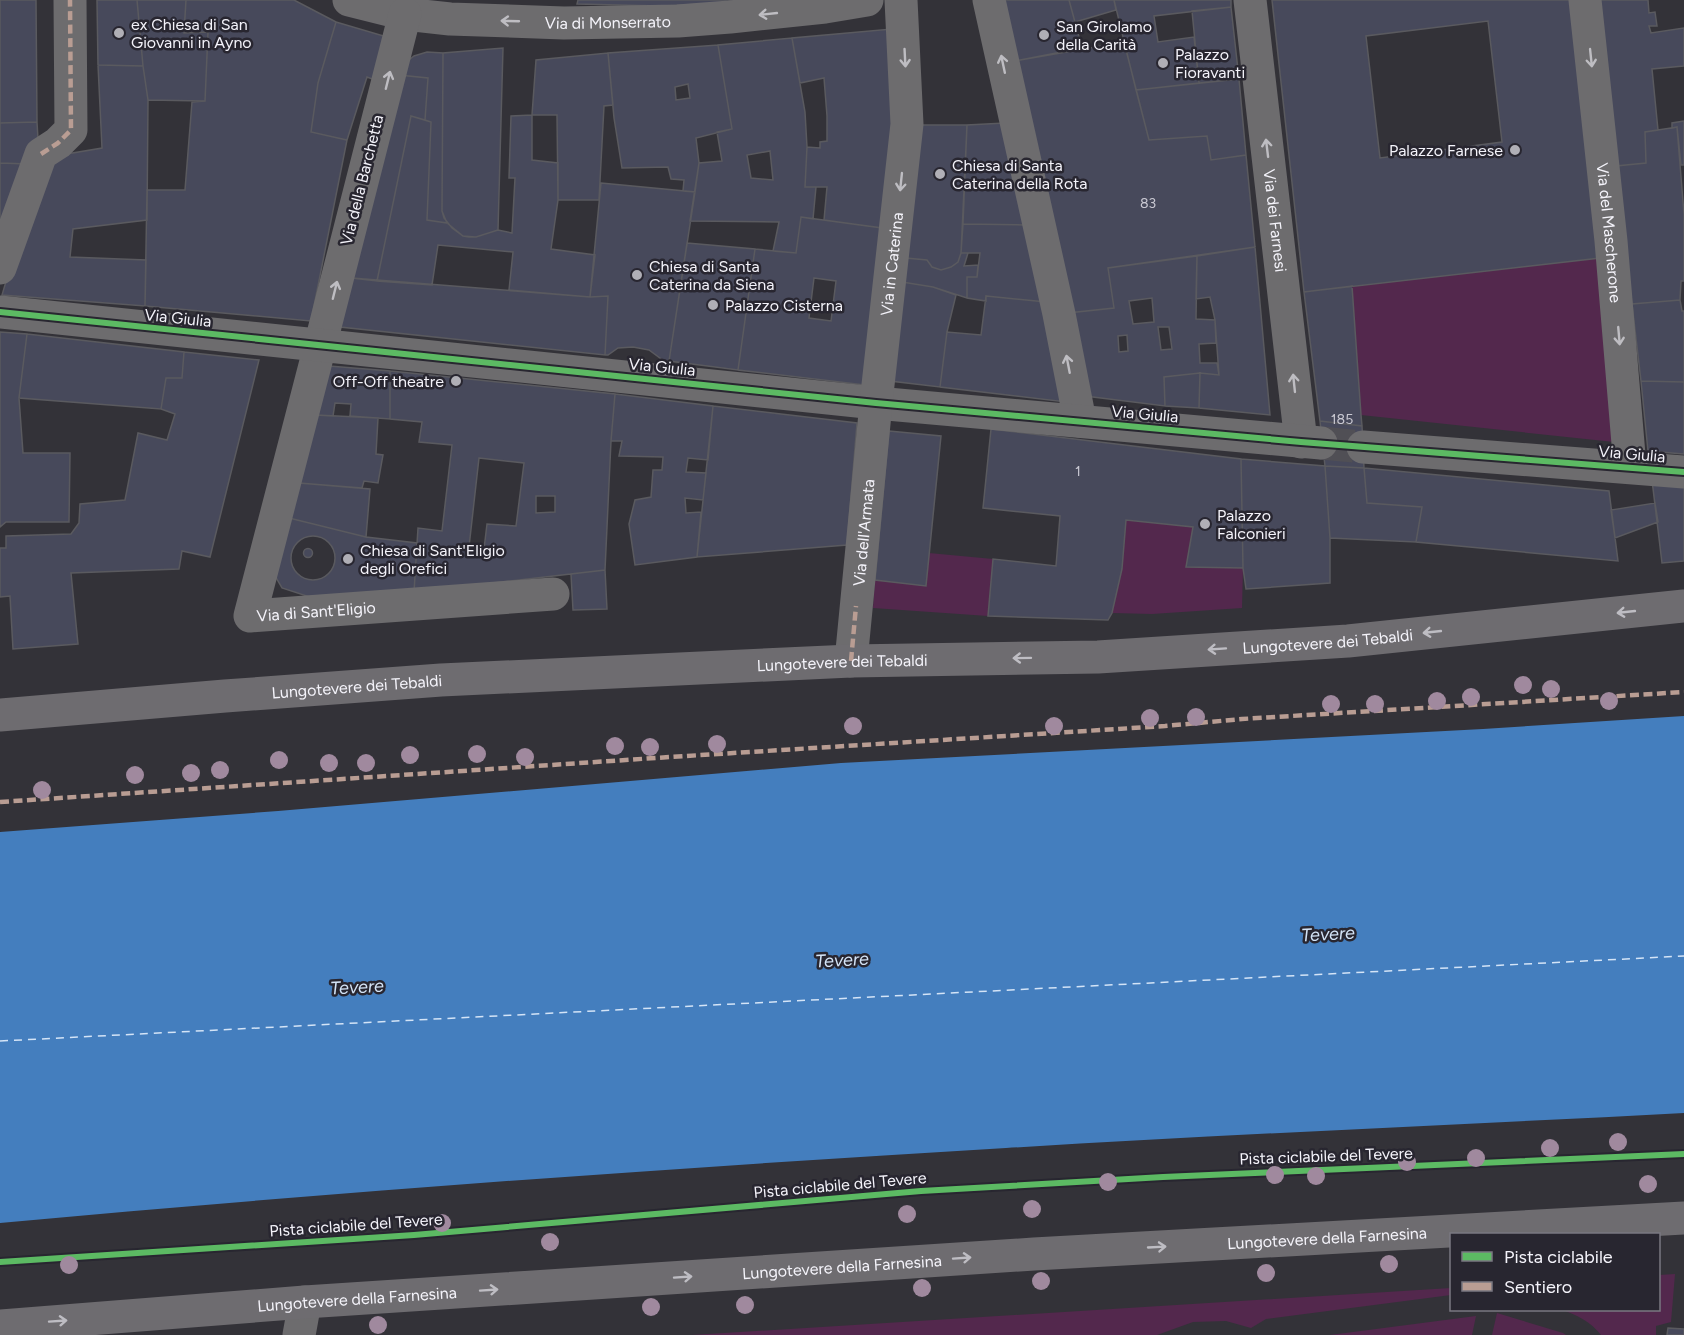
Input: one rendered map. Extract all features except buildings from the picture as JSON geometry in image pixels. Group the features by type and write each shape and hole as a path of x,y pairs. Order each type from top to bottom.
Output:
{"main road":[{"name":"Lungotevere dei Tebaldi","path":"0,715 441,680 851,661 1098,657 1348,641 1684,606"},
{"name":"Lungotevere della Farnesina","path":"0,1326 305,1302 1034,1254 1684,1218"}],"street":[{"path":"0,268 41,154 58,143 70,130 70,0"},
{"name":"Via di Monserrato","path":"349,0 405,14 450,19 566,11 678,21 825,7 867,0"},
{"name":"Via in Caterina","path":"876,403 907,124 901,0"},
{"path":"989,0 1059,314 1080,421"},
{"name":"Via dei Farnesi","path":"1250,0 1311,442"},
{"name":"Via del Mascherone","path":"1585,0 1611,241 1630,467"},
{"name":"Via della Barchetta","path":"320,346 405,14"},
{"name":"Via Giulia","path":"0,312 876,403 1311,442"},
{"name":"Via di Sant'Eligio","path":"320,346 250,616 553,594"},
{"name":"Via dell'Armata","path":"851,661 876,403"},
{"name":"Via Giulia","path":"1363,447 1684,472"},
{"path":"299,1335 305,1302"}],"shaded area":[{"path":"1600,258 1614,442 1361,415 1352,286"},
{"path":"1126,520 1193,527 1187,567 1243,568 1242,608 1152,614 1112,613 1122,569"},
{"path":"929,553 993,559 988,616 873,608 875,580 926,585"},
{"path":"1675,1274 1671,1322 1656,1326 1656,1335 1601,1335 1583,1320 1565,1311 1660,1311 1660,1275"},
{"path":"1450,1288 1450,1295 1266,1319 1251,1328 1226,1321 1193,1322 1157,1335 692,1335"},
{"path":"1497,1313 1563,1333 1566,1335 1492,1335"},
{"path":"1476,1316 1472,1335 1330,1335"}],"water":[{"name":"Tevere","path":"1684,716 1684,1113 1176,1138 755,1164 503,1181 0,1223 0,832 278,811 841,763"}],"ferry route":[{"path":"0,1041 1684,956"}],"tunnel":[{"path":"1321,443 1363,447"}],"marked path":[{"path":"41,154 58,143 71,130 70,0"},
{"path":"851,661 856,606"},
{"path":"0,802 1165,726 1242,719 1684,692"}],"cycle path":[{"path":"0,312 876,403 1301,442 1684,472"},
{"name":"Pista ciclabile del Tevere","path":"0,1262 414,1235 921,1191 1163,1177 1684,1154"}],"place":[{"name":"ex Chiesa di San Giovanni in Ayno","path":"119,33"},
{"name":"San Girolamo della Carità","path":"1044,35"},
{"name":"Palazzo Fioravanti","path":"1163,63"},
{"name":"Palazzo Farnese","path":"1515,150"},
{"name":"Chiesa di Santa Caterina della Rota","path":"940,174"},
{"name":"Chiesa di Santa Caterina da Siena","path":"637,275"},
{"name":"Palazzo Cisterna","path":"713,305"},
{"name":"Off-Off theatre","path":"456,381"},
{"name":"Palazzo Falconieri","path":"1205,524"},
{"name":"Chiesa di Sant'Eligio degli Orefici","path":"348,559"}]}
